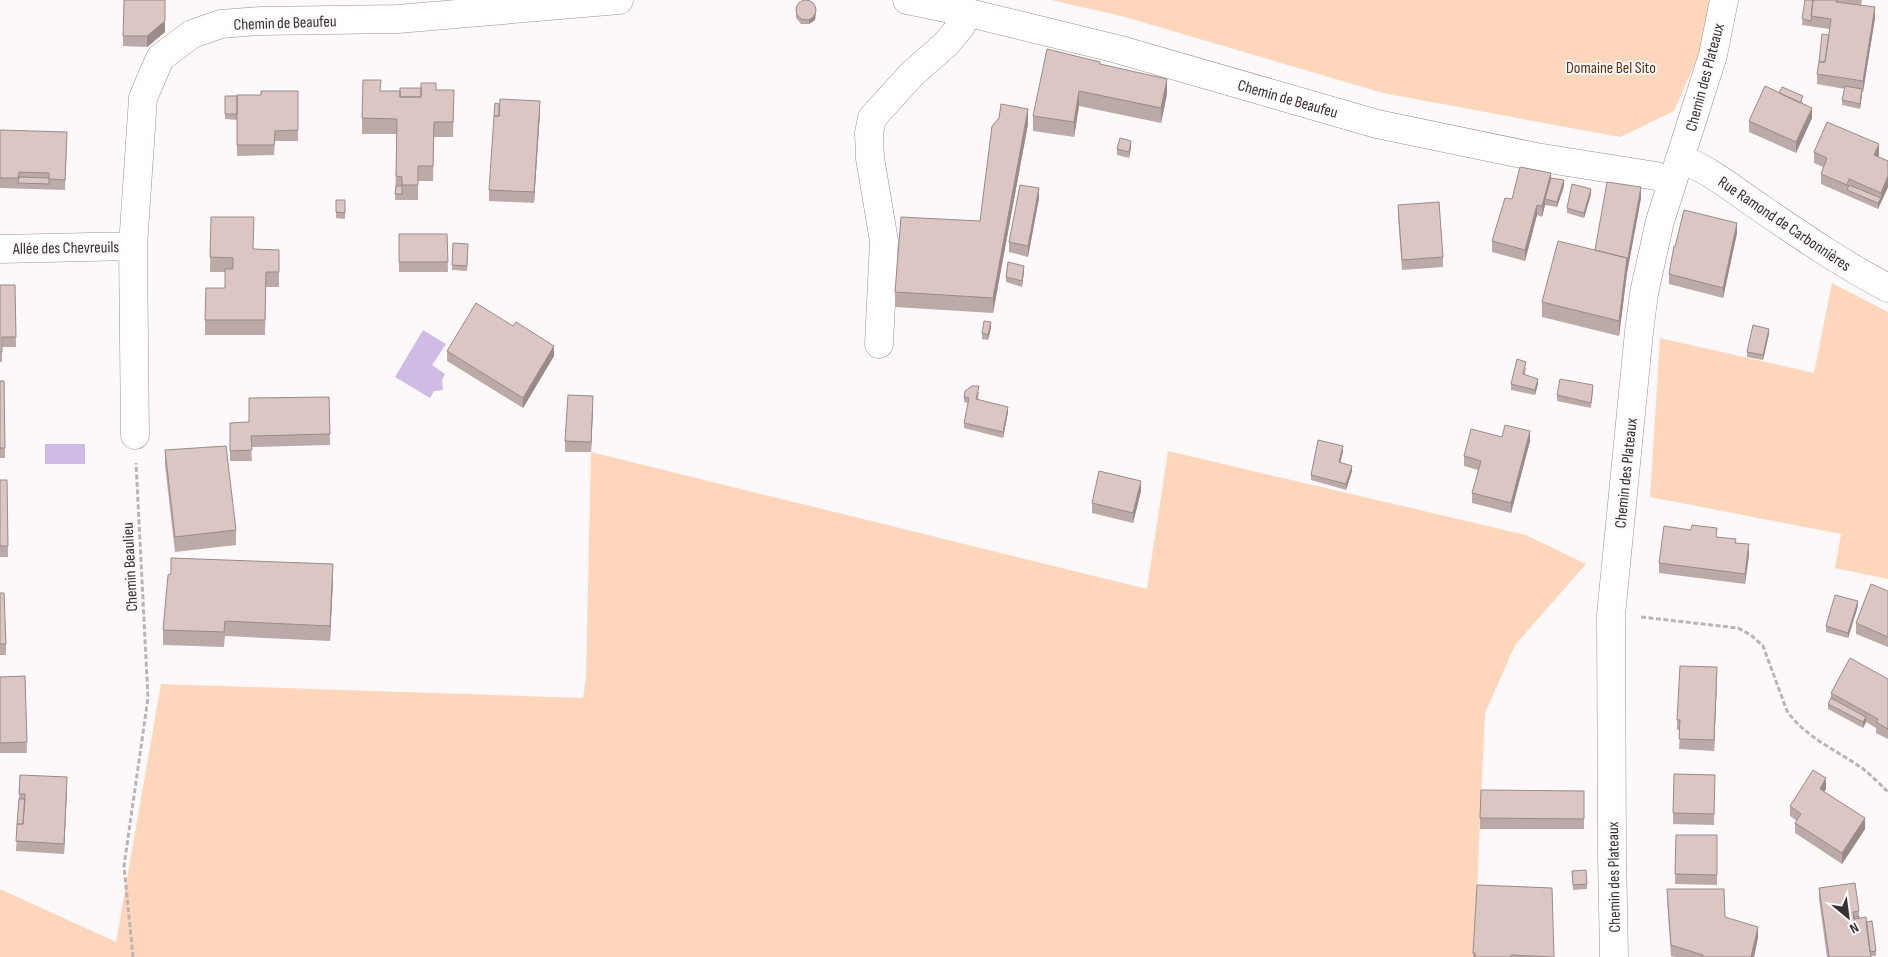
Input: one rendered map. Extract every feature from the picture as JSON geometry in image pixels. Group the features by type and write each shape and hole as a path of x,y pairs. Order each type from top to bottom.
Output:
{"street":[{"name":"Chemin de Beaufeu","path":"135,435 133,246 143,98 160,58 192,34 221,24 260,20 398,19 619,0"},
{"name":"Chemin de Beaufeu","path":"907,0 1117,49 1377,124 1536,156 1656,176 1676,170"},
{"name":"Chemin des Plateaux","path":"1614,957 1611,616 1644,293 1660,221 1713,55 1724,0"},
{"path":"878,344 884,240 870,158 869,133 872,118 912,74 946,44 961,26 965,12"},
{"name":"Rue Ramond de Carbonnières","path":"1676,170 1707,171 1834,258 1888,288"},
{"name":"Allée des Chevreuils","path":"0,249 133,246"}],"path":[{"name":"Chemin Beaulieu","path":"133,957 124,866 148,698 135,435"},
{"path":"1611,616 1738,628 1751,635 1763,646 1787,711 1793,720 1805,731 1864,769 1888,792"}],"green space":[{"name":"Domaine Bel Sito","path":"1052,0 1710,0 1699,54 1674,111 1620,137 1383,93 1125,17"},
{"path":"1832,283 1888,312 1888,579 1835,568 1841,534 1650,497 1660,338 1814,373"},
{"path":"1168,451 1526,535 1586,564 1515,645 1485,713 1474,957 0,957 0,889 116,942 161,684 583,698 586,679 591,452 1147,589"}],"shaded area":[{"path":"423,330 446,344 432,365 445,374 442,380 443,390 434,391 430,398 395,377"},
{"path":"45,444 85,444 85,464 45,464"}],"building":[{"path":"124,0 165,0 165,21 147,36 123,36"},
{"path":"806,0 813,3 816,10 813,17 806,20 799,17 796,10 799,3"},
{"path":"1805,0 1813,0 1811,21 1802,19"},
{"path":"1813,0 1836,0 1836,2 1875,7 1863,81 1817,74 1819,62 1825,62 1831,19 1811,16"},
{"path":"1822,34 1829,35 1825,62 1819,62"},
{"path":"1047,49 1100,62 1100,64 1167,79 1161,108 1079,91 1074,122 1033,116"},
{"path":"363,80 381,80 380,91 400,91 400,97 421,97 421,83 436,83 436,90 454,90 453,122 434,122 433,166 418,166 418,185 402,185 402,177 396,176 397,119 362,118"},
{"path":"1765,86 1812,108 1796,142 1749,121"},
{"path":"1845,86 1862,89 1860,104 1842,100"},
{"path":"1782,87 1803,96 1800,103 1779,93"},
{"path":"400,88 421,88 421,97 400,97"},
{"path":"261,91 298,91 298,130 275,131 274,145 237,145 237,95 261,95"},
{"path":"225,96 237,96 237,114 225,114"},
{"path":"500,99 540,101 534,192 489,190 494,116 499,116"},
{"path":"495,103 499,104 499,116 494,116"},
{"path":"1001,104 1028,109 993,298 895,292 901,217 980,221 992,126 999,118"},
{"path":"1827,122 1879,144 1874,155 1888,161 1888,176 1881,193 1849,179 1847,185 1821,174 1827,158 1814,152"},
{"path":"0,130 67,132 65,180 49,179 49,173 19,172 18,178 0,178"},
{"path":"1120,138 1131,141 1129,152 1117,149"},
{"path":"1520,167 1551,173 1542,206 1537,205 1525,250 1492,241 1505,198 1512,199"},
{"path":"19,177 49,178 49,184 18,183"},
{"path":"1551,178 1564,180 1557,202 1545,199"},
{"path":"1607,182 1641,187 1627,263 1627,258 1595,250"},
{"path":"1572,184 1591,189 1584,213 1567,208"},
{"path":"1020,185 1039,188 1028,246 1009,242"},
{"path":"1849,185 1881,198 1878,203 1847,190"},
{"path":"396,186 402,186 402,194 395,194"},
{"path":"336,200 345,200 345,213 336,212"},
{"path":"1439,202 1443,257 1402,260 1398,205"},
{"path":"1684,210 1737,223 1723,288 1669,274 1674,246"},
{"path":"211,217 254,217 253,249 279,250 279,272 266,272 265,320 205,320 206,288 225,288 225,269 233,269 233,258 210,257"},
{"path":"399,234 447,234 448,262 399,262"},
{"path":"1558,241 1627,258 1619,321 1542,302"},
{"path":"453,243 468,244 467,266 452,265"},
{"path":"1008,262 1024,266 1022,281 1006,277"},
{"path":"0,285 15,285 16,337 2,337 2,352 0,352"},
{"path":"476,303 513,326 516,322 554,346 523,398 447,351"},
{"path":"984,321 991,322 988,335 982,333"},
{"path":"1753,325 1769,329 1763,355 1747,352"},
{"path":"1517,359 1526,362 1523,374 1538,379 1535,390 1511,384"},
{"path":"1560,379 1593,385 1591,403 1557,395"},
{"path":"0,381 4,381 5,448 0,448"},
{"path":"972,386 979,386 976,399 1008,407 1003,432 964,423 969,398 964,397 965,391"},
{"path":"568,395 593,396 591,442 565,441"},
{"path":"329,397 330,434 251,436 252,450 230,451 230,423 249,422 249,398"},
{"path":"1505,425 1530,431 1511,503 1472,493 1481,461 1464,456 1471,429 1502,437"},
{"path":"1318,440 1343,446 1339,462 1352,466 1346,484 1311,475"},
{"path":"226,446 236,530 175,537 165,450"},
{"path":"1099,471 1141,481 1133,513 1092,503"},
{"path":"0,480 7,480 8,546 0,546"},
{"path":"1692,525 1717,528 1716,537 1736,539 1735,543 1749,544 1745,574 1659,563 1664,526 1691,530"},
{"path":"171,558 333,564 330,626 225,621 224,632 163,630 168,575 171,574"},
{"path":"1871,584 1888,591 1888,637 1856,623"},
{"path":"0,593 4,593 6,644 0,644"},
{"path":"1835,595 1858,601 1848,633 1826,626"},
{"path":"1850,658 1888,679 1888,729 1876,722 1878,719 1831,693"},
{"path":"1680,666 1717,667 1714,740 1679,739 1680,720 1677,720"},
{"path":"25,676 27,742 0,743 0,677"},
{"path":"1831,698 1866,717 1863,722 1828,704"},
{"path":"1813,770 1826,778 1820,789 1865,818 1842,853 1795,823 1801,814 1790,806"},
{"path":"1674,774 1715,775 1714,814 1673,813"},
{"path":"20,775 67,777 64,844 16,841 17,824 23,824 25,794 19,794"},
{"path":"1481,790 1584,791 1584,819 1480,818"},
{"path":"19,799 25,799 23,824 17,824"},
{"path":"1676,835 1717,835 1717,875 1675,874"},
{"path":"1586,870 1587,884 1573,885 1572,871"},
{"path":"1855,883 1859,911 1853,912 1854,919 1866,917 1871,957 1829,957 1819,888"},
{"path":"1477,885 1552,888 1554,957 1511,955 1511,957 1475,957 1475,953 1473,953"},
{"path":"1667,889 1724,889 1725,917 1758,927 1751,957 1703,957 1703,955 1671,945"},
{"path":"1872,921 1876,951 1870,952 1866,922"}]}
